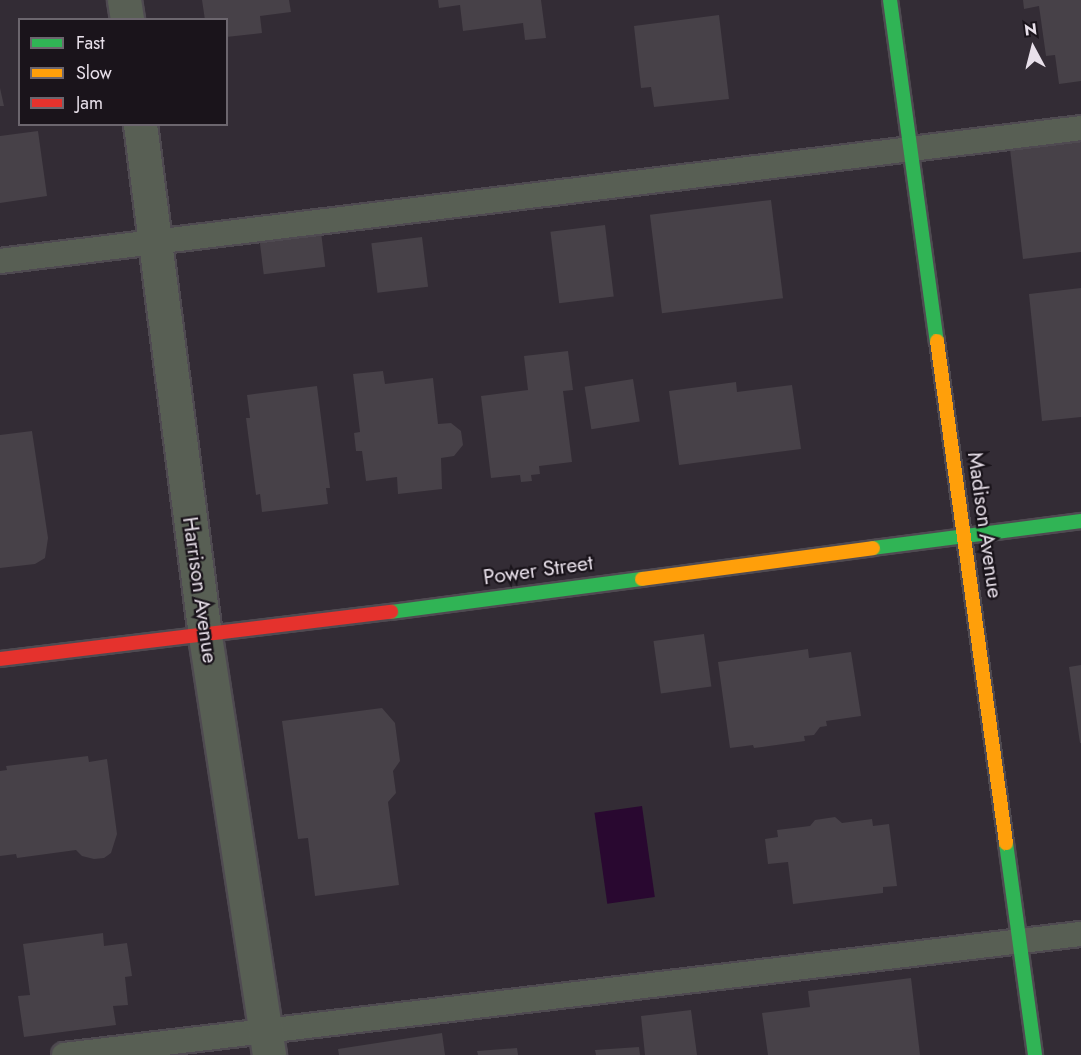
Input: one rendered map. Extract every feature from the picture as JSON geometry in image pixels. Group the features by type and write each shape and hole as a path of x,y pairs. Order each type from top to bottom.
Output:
{"street":[{"path":"124,0 127,18"},
{"name":"Madison Avenue","path":"890,0 1035,1055"},
{"name":"Harrison Avenue","path":"140,126 205,636 268,1042"},
{"name":"Power Street","path":"0,659 205,636 1081,521"}],"lane":[{"path":"0,261 155,244 1081,128"},
{"path":"64,1055 268,1042 1081,934"}],"shaded area":[{"path":"642,806 655,897 607,904 594,813"}],"building":[{"path":"202,0 289,0 291,12 260,16 262,33 228,37 228,18 205,18"},
{"path":"438,0 541,0 546,38 525,40 523,23 463,31 460,5 439,8"},
{"path":"1023,0 1081,0 1081,81 1059,84 1055,55 1046,56 1039,6 1024,9"},
{"path":"719,15 729,99 654,107 651,87 641,88 634,26"},
{"path":"0,88 4,106 0,106"},
{"path":"38,131 47,196 0,203 0,136"},
{"path":"1081,141 1081,252 1023,259 1010,149"},
{"path":"771,200 783,298 662,313 650,215"},
{"path":"605,225 614,296 559,303 550,232"},
{"path":"321,232 325,267 264,274 259,240"},
{"path":"422,237 428,287 377,293 371,243"},
{"path":"1081,288 1081,417 1042,421 1029,294"},
{"path":"568,351 573,390 563,391 572,462 539,466 540,474 531,475 532,481 521,482 520,475 491,478 481,396 528,390 524,356"},
{"path":"383,371 385,384 433,378 438,424 451,423 461,431 463,445 454,456 441,458 442,489 398,494 397,477 366,481 362,451 356,451 354,433 360,432 353,374"},
{"path":"633,379 640,421 591,429 585,387"},
{"path":"736,382 737,392 792,385 801,449 679,465 669,391"},
{"path":"317,386 330,488 326,488 328,504 262,512 260,494 256,495 246,418 250,418 247,395"},
{"path":"32,431 48,538 45,558 35,564 0,568 0,435"},
{"path":"704,634 711,686 661,694 653,641"},
{"path":"808,649 809,658 851,652 861,716 826,721 827,726 820,727 814,735 804,736 805,741 754,748 753,745 730,748 718,662"},
{"path":"1081,665 1081,743 1080,743 1069,667"},
{"path":"382,708 395,723 400,761 393,771 396,793 388,802 399,885 315,896 308,838 298,839 282,721"},
{"path":"88,756 89,762 107,759 117,834 111,853 104,858 94,859 82,856 76,850 17,858 16,854 0,856 0,771 7,770 6,766"},
{"path":"835,817 842,823 872,819 873,826 889,824 897,886 883,887 883,893 793,904 788,862 768,864 765,839 778,837 777,830 810,826 815,820"},
{"path":"103,933 104,946 127,943 132,976 125,977 128,1005 113,1006 116,1025 24,1037 18,996 30,995 23,944"},
{"path":"911,978 920,1055 768,1055 762,1013 810,1007 808,991"},
{"path":"691,1010 697,1055 645,1055 641,1016"},
{"path":"442,1033 445,1055 339,1055 338,1049"},
{"path":"639,1047 640,1055 596,1055 595,1050"},
{"path":"517,1048 518,1055 478,1055 477,1051"}],"traffic: fast":[{"path":"890,0 937,341"},
{"path":"873,548 1081,521"},
{"path":"391,612 642,579"},
{"path":"1006,843 1035,1055"}],"traffic: slow":[{"path":"937,341 1006,843"},
{"path":"642,579 873,548"}],"traffic: jam":[{"path":"0,659 391,612"}]}
